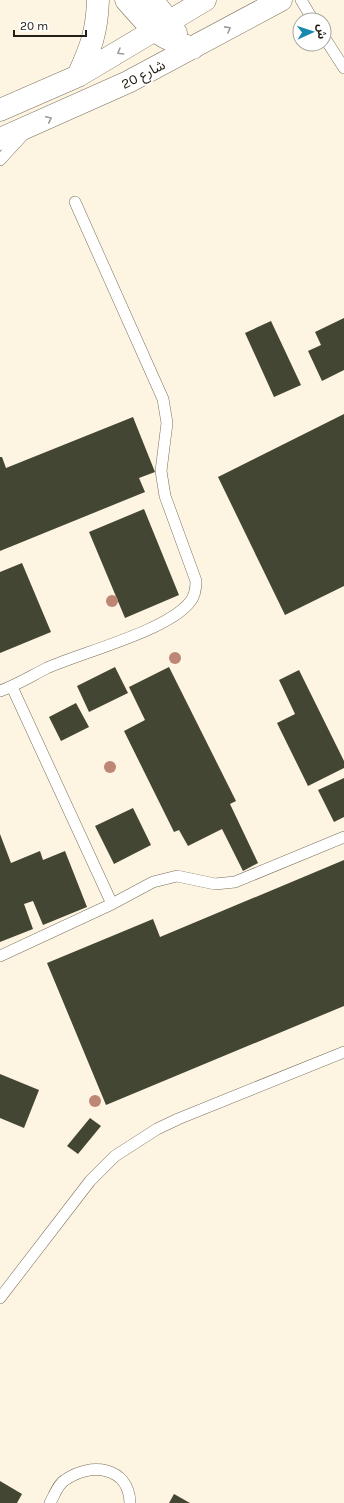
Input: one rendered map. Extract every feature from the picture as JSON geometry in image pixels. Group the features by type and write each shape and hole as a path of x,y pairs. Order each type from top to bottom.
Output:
{"main road":[{"path":"78,76 92,44 97,21 98,0"},
{"path":"126,0 161,26"},
{"path":"152,0 166,40 183,50"},
{"name":"شارع 20","path":"0,110 78,76 124,50 205,0"},
{"name":"شارع 20","path":"0,139 29,128 128,82 183,50 281,0"}],"lane":[{"path":"301,0 308,12"},
{"path":"332,49 344,68"},
{"path":"0,160 29,128"},
{"path":"0,691 47,668 160,624 190,602 196,588 196,581 165,496 162,483 162,460 168,423 163,399 75,202"},
{"path":"12,686 112,904"},
{"path":"0,956 165,878 191,878 216,884 235,882 344,837"},
{"path":"0,1298 90,1181 116,1156 157,1129 178,1119 344,1052"},
{"path":"50,1503 63,1480 79,1472 93,1469 104,1469 120,1478 129,1494 130,1503"}],"building":[{"path":"344,318 344,370 322,381 308,351 321,345 315,332"},
{"path":"271,321 301,385 274,397 245,333"},
{"path":"344,414 344,586 285,615 218,477"},
{"path":"133,417 155,472 139,478 145,492 0,551 0,457 2,457 6,468"},
{"path":"144,509 179,595 125,618 89,532"},
{"path":"22,563 51,632 0,653 0,572"},
{"path":"115,667 128,693 89,712 77,686"},
{"path":"169,667 236,801 230,804 258,863 243,871 222,829 188,846 179,830 174,832 124,731 145,720 129,687"},
{"path":"299,670 344,761 344,768 308,786 277,723 295,714 279,680"},
{"path":"76,703 89,727 61,741 49,717"},
{"path":"344,778 344,817 334,822 318,790"},
{"path":"133,808 151,845 114,864 95,826"},
{"path":"0,834 11,863 40,851 43,860 65,851 87,907 43,925 33,901 24,904 33,929 0,942"},
{"path":"344,860 344,1006 106,1105 47,963 153,919 160,937"},
{"path":"0,1074 39,1090 24,1128 0,1118"},
{"path":"90,1118 101,1126 78,1154 67,1146"},
{"path":"0,1481 22,1494 17,1503 0,1503"},
{"path":"174,1494 190,1503 169,1503"}]}
